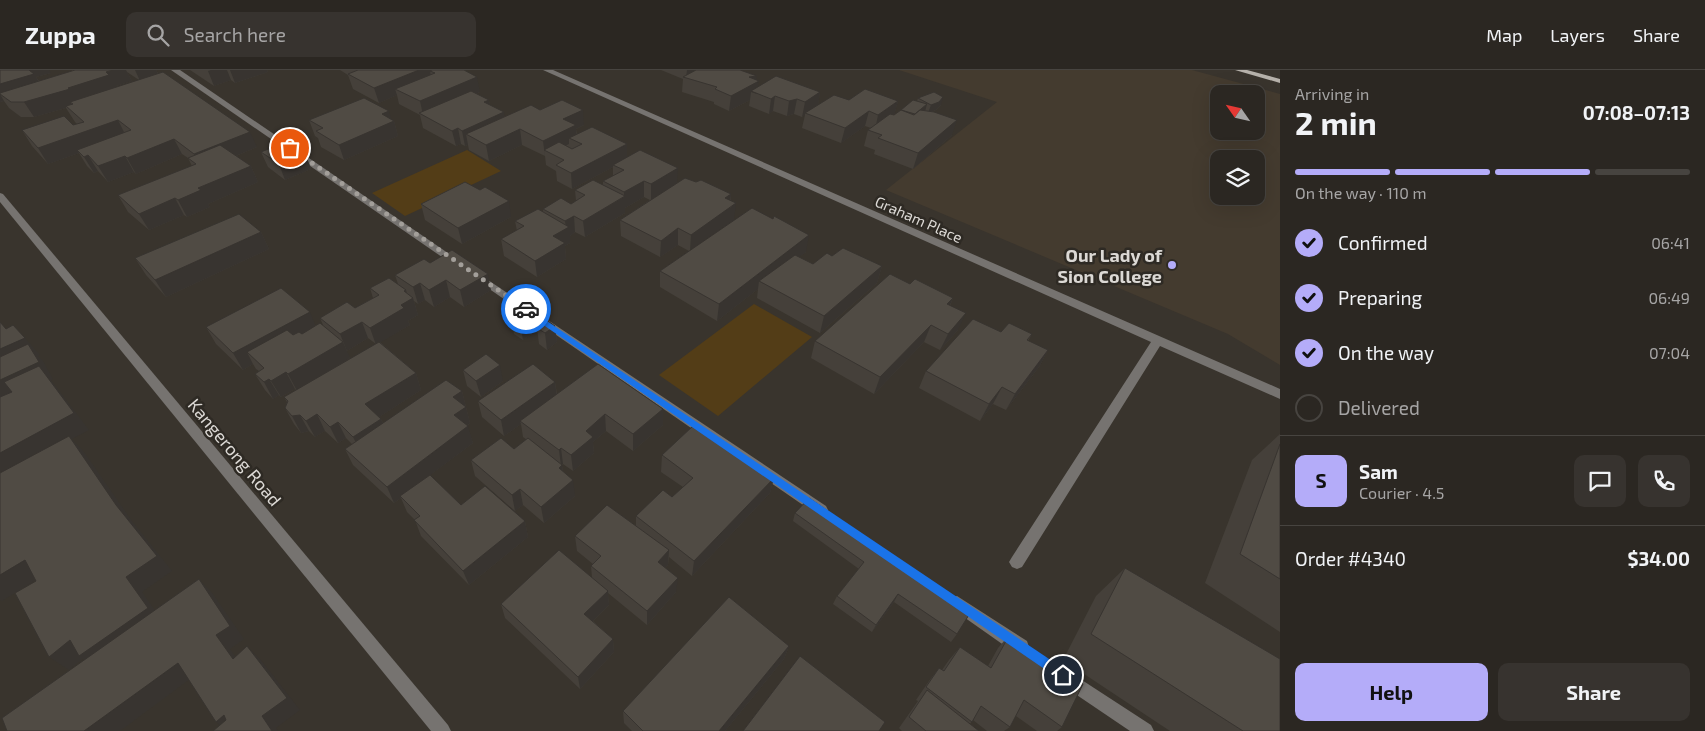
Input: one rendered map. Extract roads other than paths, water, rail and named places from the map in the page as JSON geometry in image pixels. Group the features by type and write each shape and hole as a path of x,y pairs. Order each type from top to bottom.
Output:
{"main road":[{"path":"1239,70 1280,81"}],"street":[{"path":"175,70 832,518"},
{"name":"Graham Place","path":"547,70 1280,394"},
{"name":"Kangerong Road","path":"0,196 442,731"},
{"path":"1018,562 1158,340"},
{"path":"948,596 1030,653"},
{"path":"1054,669 1145,731"}],"place":[{"name":"Our Lady of Sion College","path":"1172,265"}]}
